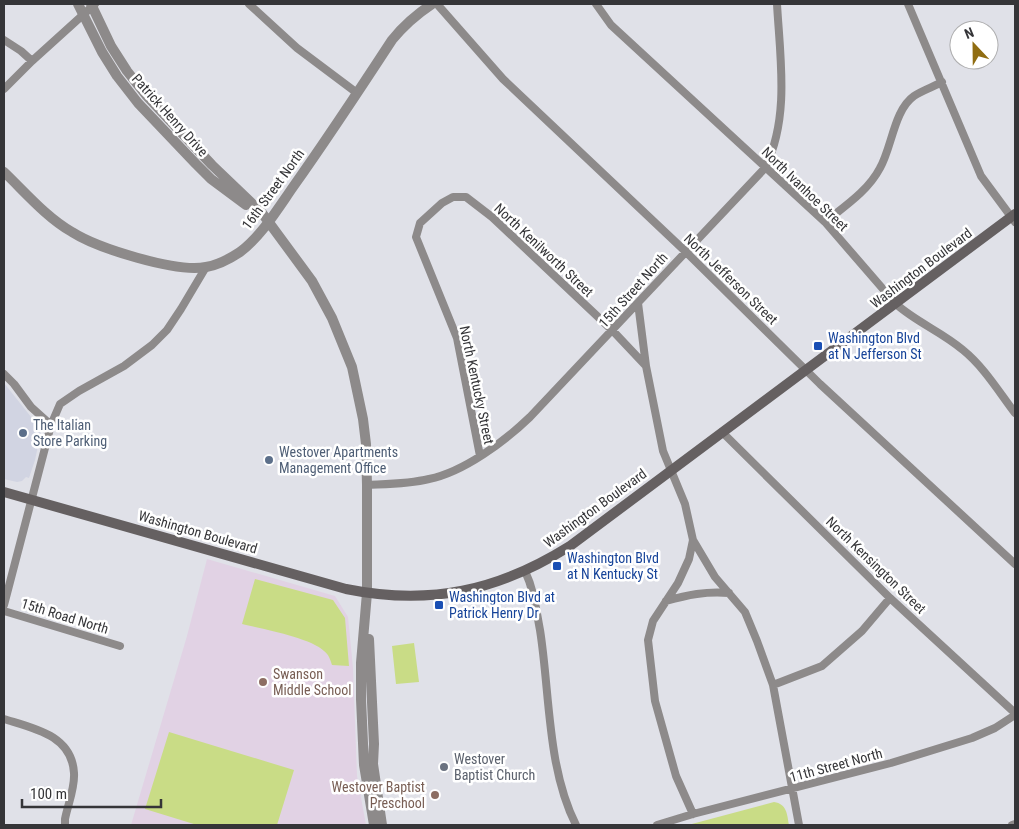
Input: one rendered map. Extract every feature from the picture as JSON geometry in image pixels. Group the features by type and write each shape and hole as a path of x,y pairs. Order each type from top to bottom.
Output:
{"main road":[{"name":"Washington Boulevard","path":"4,492 346,589 395,596 445,594 473,589 525,571 570,546 1014,218"}],"street":[{"name":"Patrick Henry Drive","path":"78,4 102,52 117,76 138,103 211,179 244,204 258,218 268,223"},
{"path":"249,4 297,48 357,92"},
{"name":"16th Street North","path":"206,267 225,260 241,251 268,223 402,28 432,4"},
{"name":"North Jefferson Street","path":"437,4 503,79 685,251 806,370 1015,564"},
{"name":"North Ivanhoe Street","path":"596,4 612,25 824,222 896,304 906,313 964,350 985,373 1015,413"},
{"name":"15th Street North","path":"368,485 430,479 449,473 480,456 528,419 765,168 772,154 781,111 778,4"},
{"path":"908,4 981,176 1014,218"},
{"name":"Patrick Henry Drive","path":"93,5 111,46 146,96 262,213 312,281 332,318 352,367 364,419 368,485 367,593 374,744 373,764 382,825"},
{"path":"4,89 93,5"},
{"path":"4,40 32,61"},
{"path":"824,222 869,186 881,168 899,115 913,97 942,82"},
{"path":"4,172 48,214 71,232 100,246 130,256 179,266 206,267 172,323 152,346 124,366 60,404 51,424 4,605"},
{"name":"North Kenilworth Street","path":"416,236 420,223 442,203 454,197 466,197 492,217 613,331 646,366"},
{"name":"North Kentucky Street","path":"416,236 456,338 480,456"},
{"path":"638,303 646,366 663,451 685,504 693,540 715,577 745,612 773,685 799,825"},
{"path":"4,374 31,406 51,424"},
{"name":"North Kensington Street","path":"722,432 890,598 1015,714"},
{"path":"692,814 676,776 655,701 648,640 653,621 678,583 689,559 693,540"},
{"path":"525,571 533,590 542,642 554,760 571,816 576,825"},
{"path":"666,601 685,595 709,592 729,593"},
{"name":"Patrick Henry Drive","path":"367,593 361,663 361,698 364,765 374,825"},
{"path":"773,685 822,666 862,631 890,598"},
{"name":"15th Road North","path":"4,611 120,646"},
{"name":"11th Street North","path":"657,825 692,814 891,763 972,738 995,728 1015,714"},
{"path":"4,719 46,733 64,745 70,756 74,774 66,812 66,825"}],"shaded area":[{"name":"The Italian Store Parking","path":"4,383 41,432 29,478 26,477 22,481 17,482 4,479"},
{"name":"Swanson Middle School","path":"207,559 335,596 348,617 353,668 357,776 366,825 131,825 187,636"}],"green space":[{"path":"255,579 333,600 345,618 349,666 332,665 326,653 318,646 309,642 286,634 242,624"},
{"path":"414,643 419,682 396,684 392,646"},
{"path":"169,732 294,770 277,825 197,825 145,809"},
{"path":"774,802 784,807 789,825 688,825"}],"place":[{"name":"Washington Blvd at N Jefferson St","path":"818,346"},
{"name":"The Italian Store Parking","path":"23,433"},
{"name":"Westover Apartments Management Office","path":"269,460"},
{"name":"Washington Blvd at N Kentucky St","path":"557,566"},
{"name":"Washington Blvd at Patrick Henry Dr","path":"439,605"},
{"name":"Swanson Middle School","path":"263,682"},
{"name":"Westover Baptist Church","path":"444,767"},
{"name":"Westover Baptist Preschool","path":"435,795"}]}
